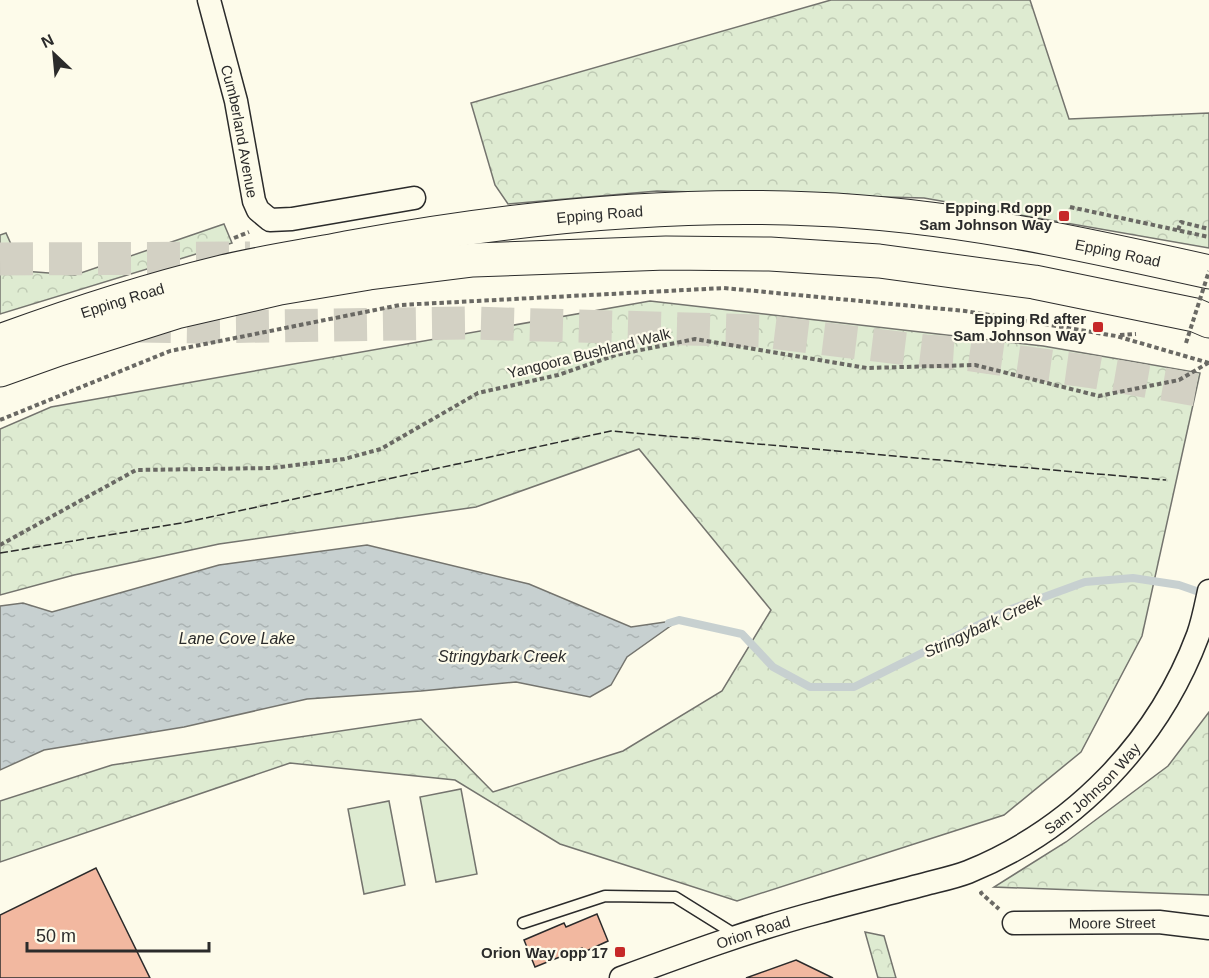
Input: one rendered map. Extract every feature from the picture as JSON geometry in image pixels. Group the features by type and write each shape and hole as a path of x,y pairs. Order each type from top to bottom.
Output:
{"main road":[{"name":"Epping Road","path":"0,341 123,299 220,272 476,226 553,217 627,212 712,208 812,209 938,219 1116,251 1209,272"},
{"name":"Epping Road","path":"0,370 176,312 280,288 369,273 473,260 562,256 678,253 770,254 879,261 1034,282 1195,315 1209,321"}],"street":[{"name":"Cumberland Avenue","path":"209,0 236,101 254,201 258,210 270,220 292,219 414,198"},
{"name":"Sam Johnson Way","path":"889,894 966,873 1006,854 1041,833 1078,805 1114,772 1140,743 1162,711 1183,672 1199,633 1209,591"},
{"name":"Orion Road","path":"621,978 738,936 889,894"},
{"name":"Moore Street","path":"1014,923 1159,922 1209,928"}],"lane":[{"path":"523,922 606,896 675,897 738,936"}],"path":[{"path":"1070,207 1209,237"},
{"path":"1178,230 1181,222 1209,229"},
{"path":"1186,344 1209,272"},
{"path":"0,420 170,351 400,305 723,288 965,311 1116,336 1209,363"},
{"path":"1116,336 1144,333"},
{"name":"Yangoora Bushland Walk","path":"0,545 136,470 272,468 345,459 381,449 478,393 558,375 616,355 695,339 867,368 975,365 1099,396 1179,380 1209,363"}],"green space":[{"path":"831,0 1030,0 1069,119 1209,113 1209,248 924,198 657,191 508,204 495,185 471,103"},
{"path":"224,224 232,243 0,314 0,235 6,233 23,271 75,275"},
{"path":"650,301 1043,346 1200,373 1142,636 1081,752 1004,815 737,901 560,844 455,780 290,763 0,862 0,801 112,765 421,719 493,792 623,751 722,691 771,610 639,449 476,507 219,544 74,575 0,595 0,429 51,407"},
{"path":"1209,712 1209,895 994,887 1066,842 1168,766"},
{"path":"461,789 477,874 436,882 420,797"},
{"path":"389,801 405,885 364,894 348,809"},
{"path":"865,932 884,936 896,978 878,978"}],"water":[{"name":"Lane Cove Lake","path":"367,545 529,584 631,627 679,620 627,657 611,685 590,697 516,682 307,699 184,727 44,750 0,770 0,606 23,603 52,612 219,565"}],"building":[{"path":"96,868 150,978 0,978 0,915"},
{"path":"597,914 608,941 584,952 582,948 535,967 524,940 564,923 566,927"},
{"path":"796,960 833,978 746,978"}],"waterway":[{"name":"Stringybark Creek","path":"669,623 679,620 742,634 773,667 810,687 854,687 1006,611 1085,582 1133,578 1179,585 1205,594"}],"tunnel":[{"path":"0,259 250,258"},
{"path":"138,326 468,323 761,331 957,353 1093,372 1209,392"}],"fence":[{"path":"0,553 187,522 611,431 1166,480"}],"place":[{"name":"Epping Rd opp Sam Johnson Way","path":"1064,216"},
{"name":"Epping Rd after Sam Johnson Way","path":"1098,327"},
{"name":"Orion Way opp 17","path":"620,952"}]}
